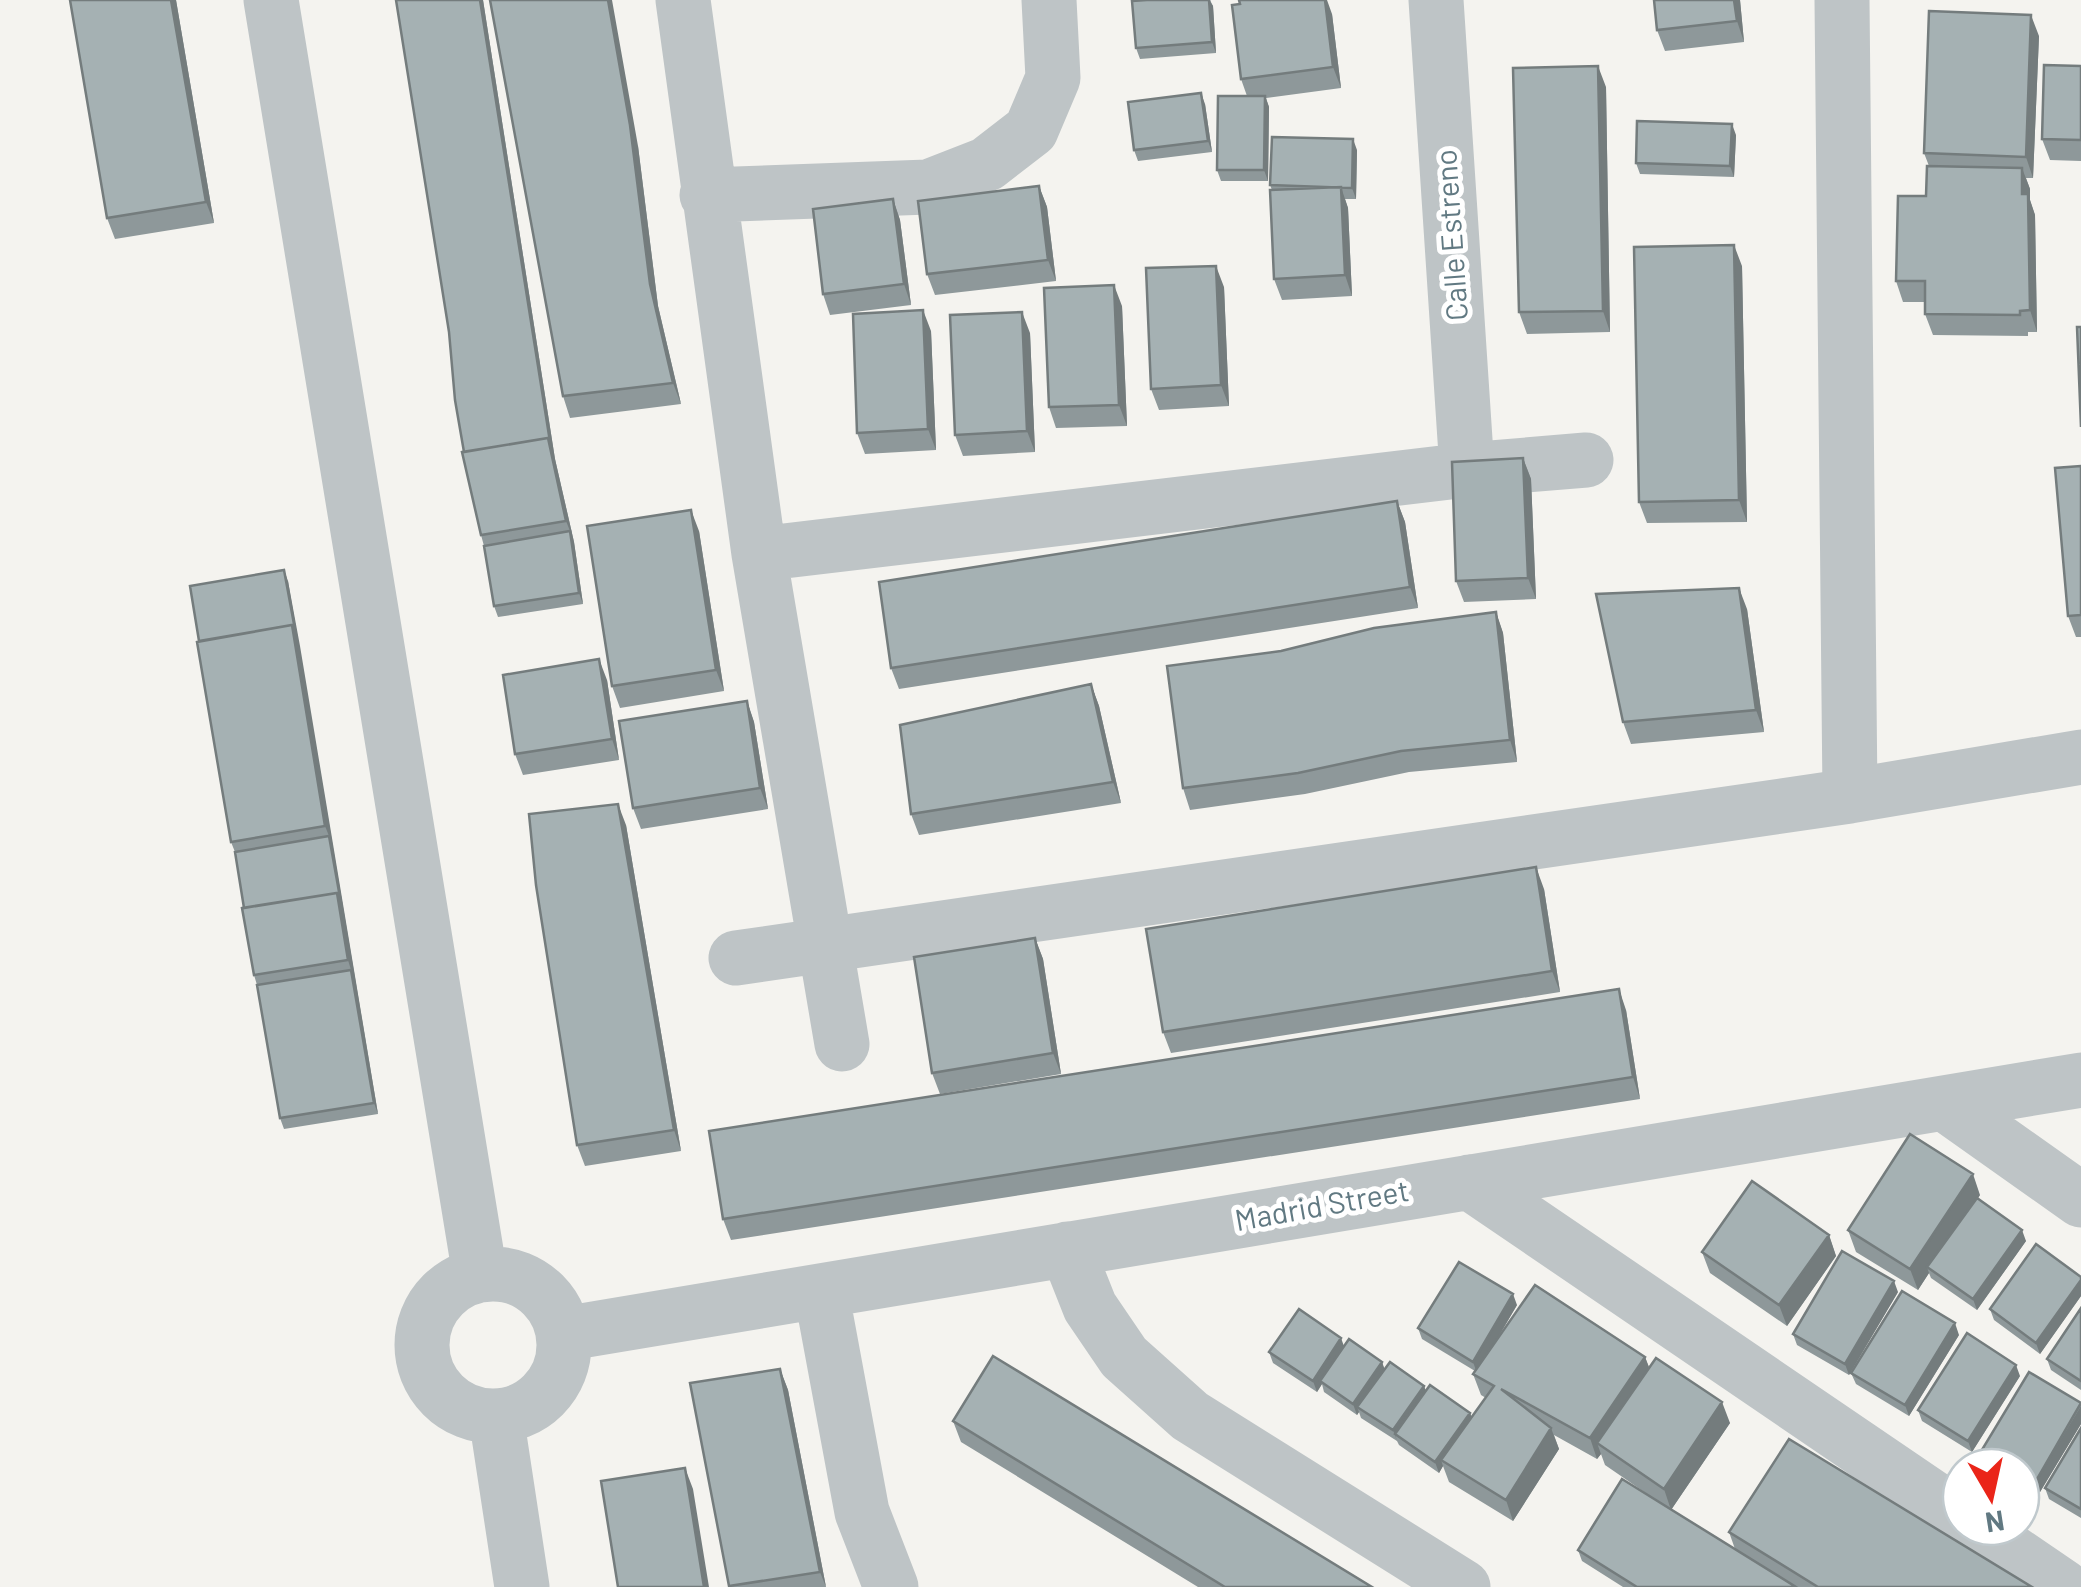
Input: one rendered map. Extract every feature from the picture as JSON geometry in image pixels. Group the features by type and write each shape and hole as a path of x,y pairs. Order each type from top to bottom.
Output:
{"street":[{"path":"271,0 480,1275"},
{"path":"683,0 759,554 842,1044"},
{"path":"708,195 928,186 987,164 1030,130 1053,78 1048,0"},
{"name":"Calle Estreno","path":"1436,0 1468,470"},
{"path":"1842,0 1850,796"},
{"path":"759,554 1468,470 1586,460"},
{"path":"736,958 1850,796 2081,757"},
{"name":"Madrid Street","path":"563,1334 2081,1080"},
{"path":"1944,1103 2081,1200"},
{"path":"1468,1182 1941,1503"},
{"path":"1067,1249 1090,1307 1124,1358 1190,1416 1463,1587"},
{"path":"480,1275 514,1278 543,1294 556,1312 563,1334 563,1357 556,1380 520,1411 496,1416 474,1413 439,1391 428,1374 422,1353 422,1331 430,1310 443,1293 480,1275"},
{"path":"822,1291 862,1512 891,1587"},
{"path":"496,1416 522,1587"},
{"path":"2004,1547 2063,1587"}],"building":[{"path":"70,0 171,0 206,202 107,218"},
{"path":"396,0 480,0 551,448 548,438 464,452 449,332"},
{"path":"490,0 608,0 630,125 650,284 673,383 563,396"},
{"path":"1209,0 1212,42 1136,48 1132,1"},
{"path":"1239,0 1325,0 1333,67 1241,79 1232,5 1240,4"},
{"path":"1654,0 1734,0 1737,21 1657,30"},
{"path":"1929,11 2031,15 2026,157 1924,153"},
{"path":"2044,65 2081,66 2081,140 2042,139"},
{"path":"1598,66 1603,311 1519,312 1513,68"},
{"path":"1201,93 1208,141 1134,150 1128,102"},
{"path":"1218,96 1265,96 1264,170 1217,170"},
{"path":"1637,121 1732,124 1730,166 1636,163"},
{"path":"1272,137 1353,139 1352,188 1270,185"},
{"path":"1927,166 2022,168 2022,194 2028,194 2030,310 2020,311 2020,315 1925,314 1925,281 1896,281 1898,196 1926,196"},
{"path":"1039,186 1048,260 927,274 918,201"},
{"path":"1341,187 1345,275 1274,279 1270,190"},
{"path":"893,199 904,284 823,294 813,209"},
{"path":"1734,245 1739,500 1639,502 1634,247"},
{"path":"1216,266 1221,385 1151,389 1146,268"},
{"path":"1114,285 1119,405 1049,407 1044,288"},
{"path":"923,310 928,429 857,433 853,314"},
{"path":"1022,312 1027,431 955,435 950,315"},
{"path":"2077,327 2081,327 2081,427"},
{"path":"548,438 566,521 481,535 462,452"},
{"path":"1523,458 1528,578 1456,581 1452,462"},
{"path":"2081,466 2081,615 2068,616 2055,468"},
{"path":"1397,501 1410,587 891,668 879,582"},
{"path":"691,510 716,670 612,686 587,526"},
{"path":"570,531 579,593 494,606 484,546"},
{"path":"284,570 296,635 292,625 199,641 190,586"},
{"path":"1739,588 1756,710 1623,722 1596,594"},
{"path":"1496,612 1510,740 1401,751 1298,773 1183,788 1167,666 1281,651 1374,628"},
{"path":"292,625 325,826 231,842 197,642"},
{"path":"599,659 612,739 515,754 503,675"},
{"path":"1091,684 1113,782 911,814 900,725"},
{"path":"747,701 760,788 633,808 619,721"},
{"path":"618,804 674,1130 577,1145 536,885 529,814"},
{"path":"329,836 341,903 337,893 244,908 235,852"},
{"path":"1536,867 1552,971 1163,1032 1146,929"},
{"path":"337,893 348,960 254,975 242,908"},
{"path":"1035,938 1053,1053 932,1073 914,957"},
{"path":"351,970 374,1103 280,1118 257,985"},
{"path":"1619,989 1633,1077 723,1219 709,1131"},
{"path":"1910,1134 1973,1174 1910,1269 1848,1230"},
{"path":"1752,1181 1829,1235 1779,1305 1702,1252"},
{"path":"1977,1198 2022,1230 1973,1299 1927,1267"},
{"path":"2036,1244 2081,1280 2036,1343 1990,1309"},
{"path":"1842,1251 1894,1281 1845,1364 1793,1334"},
{"path":"1459,1262 1513,1294 1473,1362 1418,1328"},
{"path":"1535,1285 1645,1357 1590,1438 1501,1389 1551,1428 1506,1500 1441,1460 1494,1386 1473,1374"},
{"path":"1902,1291 1955,1323 1905,1405 1851,1373"},
{"path":"2081,1308 2081,1381 2047,1359"},
{"path":"1299,1309 1341,1338 1313,1381 1269,1352"},
{"path":"1967,1333 2016,1365 1968,1441 1918,1410"},
{"path":"1349,1339 1382,1362 1353,1404 1320,1381"},
{"path":"993,1356 1372,1587 1225,1587 953,1421"},
{"path":"1656,1358 1722,1402 1664,1489 1597,1443"},
{"path":"1390,1362 1424,1386 1393,1430 1357,1407"},
{"path":"780,1369 820,1572 729,1586 690,1383"},
{"path":"2029,1372 2081,1403 2041,1472 2041,1447 1984,1447"},
{"path":"1430,1385 1470,1413 1435,1462 1395,1434"},
{"path":"2081,1428 2081,1509 2045,1488"},
{"path":"1789,1439 1941,1532 1941,1547 1966,1547 2032,1587 1818,1587 1729,1532"},
{"path":"685,1468 704,1587 618,1587 601,1481"},
{"path":"1622,1479 1796,1587 1637,1587 1578,1550"}]}
